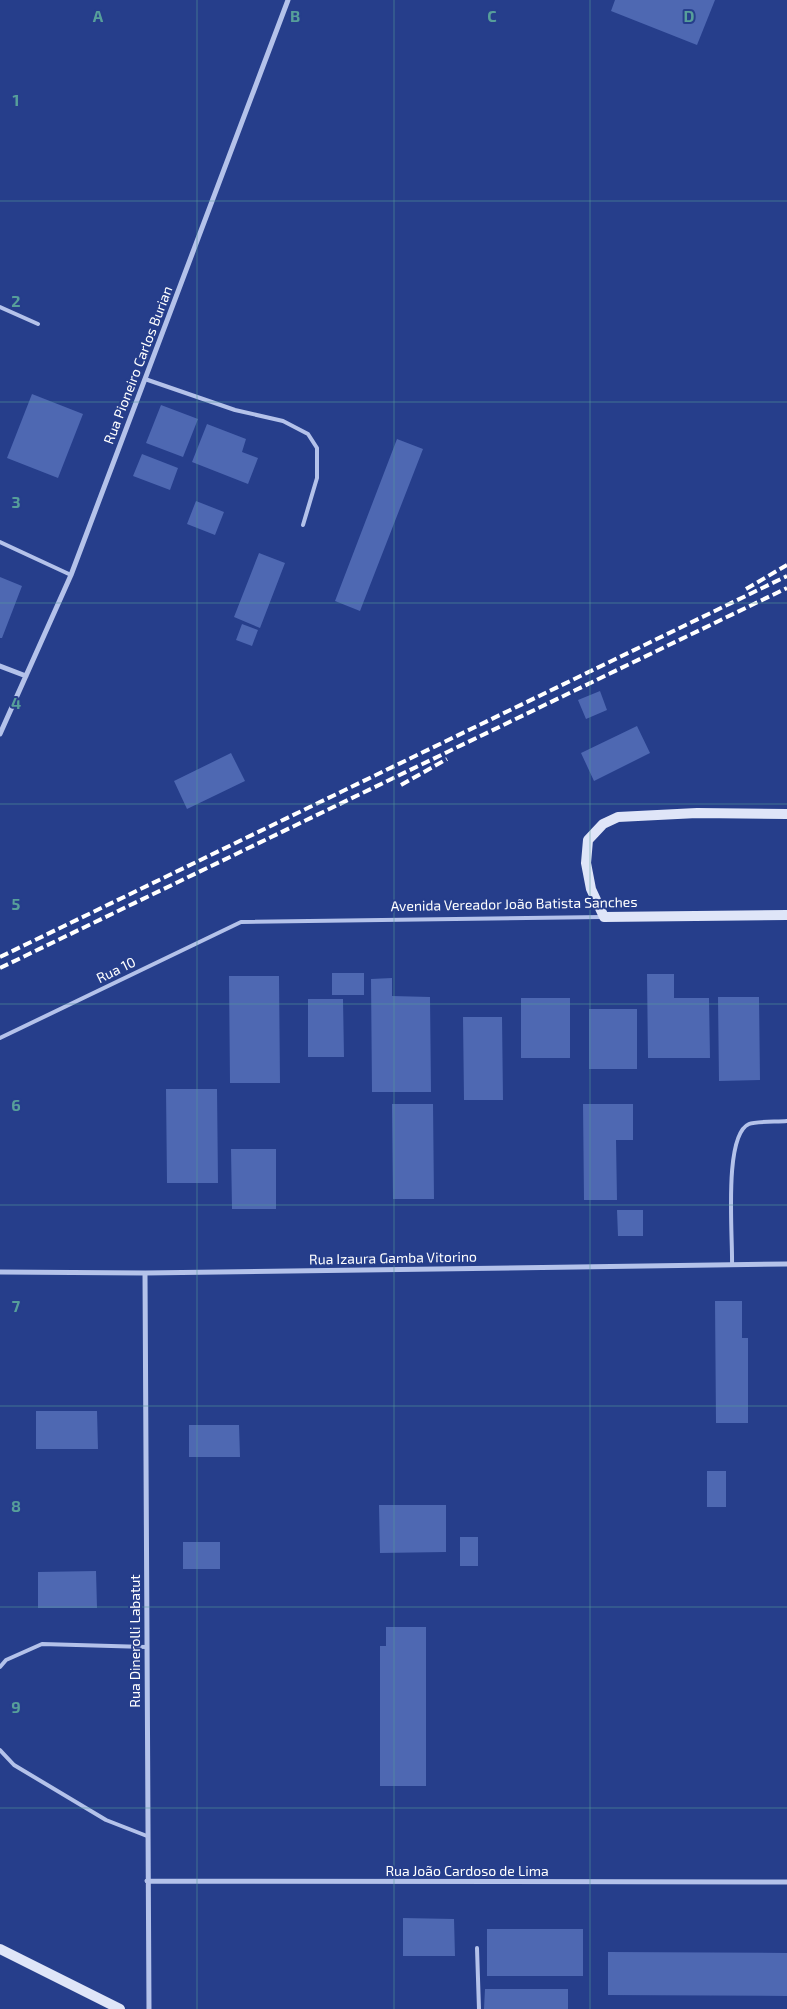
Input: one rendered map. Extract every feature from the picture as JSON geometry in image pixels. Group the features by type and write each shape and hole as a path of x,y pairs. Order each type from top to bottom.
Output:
{"street":[{"name":"Rua Pioneiro Carlos Burian","path":"0,734 71,575 288,0"},
{"path":"0,666 26,676"},
{"path":"604,916 591,889 586,863 588,840 603,824 618,817 697,813 787,814"},
{"name":"Avenida Vereador João Batista Sanches","path":"604,916 787,914"},
{"name":"Rua Izaura Gamba Vitorino","path":"0,1272 145,1273 787,1264"},
{"name":"Rua Dinerolli Labatut","path":"145,1273 149,2009"},
{"name":"Rua João Cardoso de Lima","path":"147,1881 787,1882"},
{"path":"0,1949 120,2009"}],"lane":[{"path":"0,307 38,324"},
{"path":"145,379 235,410 283,421 308,434 317,448 317,478 304,525"},
{"path":"0,542 71,575"},
{"name":"Avenida Vereador João Batista Sanches","path":"242,922 604,916"},
{"name":"Rua 10","path":"0,1038 242,922"},
{"path":"732,1265 731,1177 734,1148 740,1132 749,1124 787,1121"},
{"path":"0,1667 6,1660 42,1644 146,1647"},
{"path":"0,1750 14,1765 106,1820 147,1836"},
{"path":"477,1948 479,2009"}],"building":[{"path":"615,0 715,0 697,45 611,11"},
{"path":"32,394 83,414 58,478 7,458"},
{"path":"161,405 198,419 183,457 146,443"},
{"path":"207,424 246,439 242,452 258,458 248,484 192,462"},
{"path":"397,439 423,449 360,611 335,601"},
{"path":"142,454 178,468 170,490 133,476"},
{"path":"196,501 224,512 215,535 187,524"},
{"path":"259,553 285,563 260,628 234,617"},
{"path":"0,577 22,586 2,638 0,638"},
{"path":"242,624 258,630 252,646 236,640"},
{"path":"600,691 607,710 586,719 578,700"},
{"path":"637,726 650,753 594,781 581,753"},
{"path":"231,753 245,781 187,809 174,781"},
{"path":"332,973 364,973 364,995 332,995"},
{"path":"647,974 674,974 674,998 709,998 710,1058 648,1058"},
{"path":"229,976 279,976 280,1083 230,1083"},
{"path":"392,978 392,996 430,997 431,1092 372,1092 371,979"},
{"path":"718,997 759,997 760,1080 719,1081"},
{"path":"521,998 570,998 570,1058 521,1058"},
{"path":"308,999 343,999 344,1057 308,1057"},
{"path":"589,1009 637,1009 637,1069 589,1069"},
{"path":"463,1017 502,1017 503,1100 464,1100"},
{"path":"166,1089 217,1089 218,1183 167,1183"},
{"path":"392,1104 433,1104 434,1199 393,1199"},
{"path":"583,1104 633,1104 633,1140 616,1140 617,1200 584,1200"},
{"path":"231,1149 276,1149 276,1209 232,1209"},
{"path":"617,1210 643,1210 643,1236 618,1236"},
{"path":"715,1301 742,1301 742,1338 748,1338 748,1423 716,1423"},
{"path":"36,1411 97,1411 98,1449 36,1449"},
{"path":"189,1425 239,1425 240,1457 189,1457"},
{"path":"707,1471 726,1471 726,1507 707,1507"},
{"path":"379,1505 446,1505 446,1552 380,1553"},
{"path":"460,1537 478,1537 478,1566 460,1566"},
{"path":"183,1542 220,1542 220,1569 183,1569"},
{"path":"96,1571 97,1608 38,1608 38,1572"},
{"path":"386,1627 426,1627 426,1786 380,1786 380,1646 386,1646"},
{"path":"403,1918 454,1919 455,1956 403,1956"},
{"path":"487,1929 583,1929 583,1976 487,1976"},
{"path":"608,1952 787,1953 787,1996 608,1995"},
{"path":"485,1989 568,1989 568,2009 484,2009"}],"railway":[{"path":"746,589 787,565"},
{"path":"0,957 787,576"},
{"path":"0,968 787,588"},
{"path":"401,785 447,759"}]}
